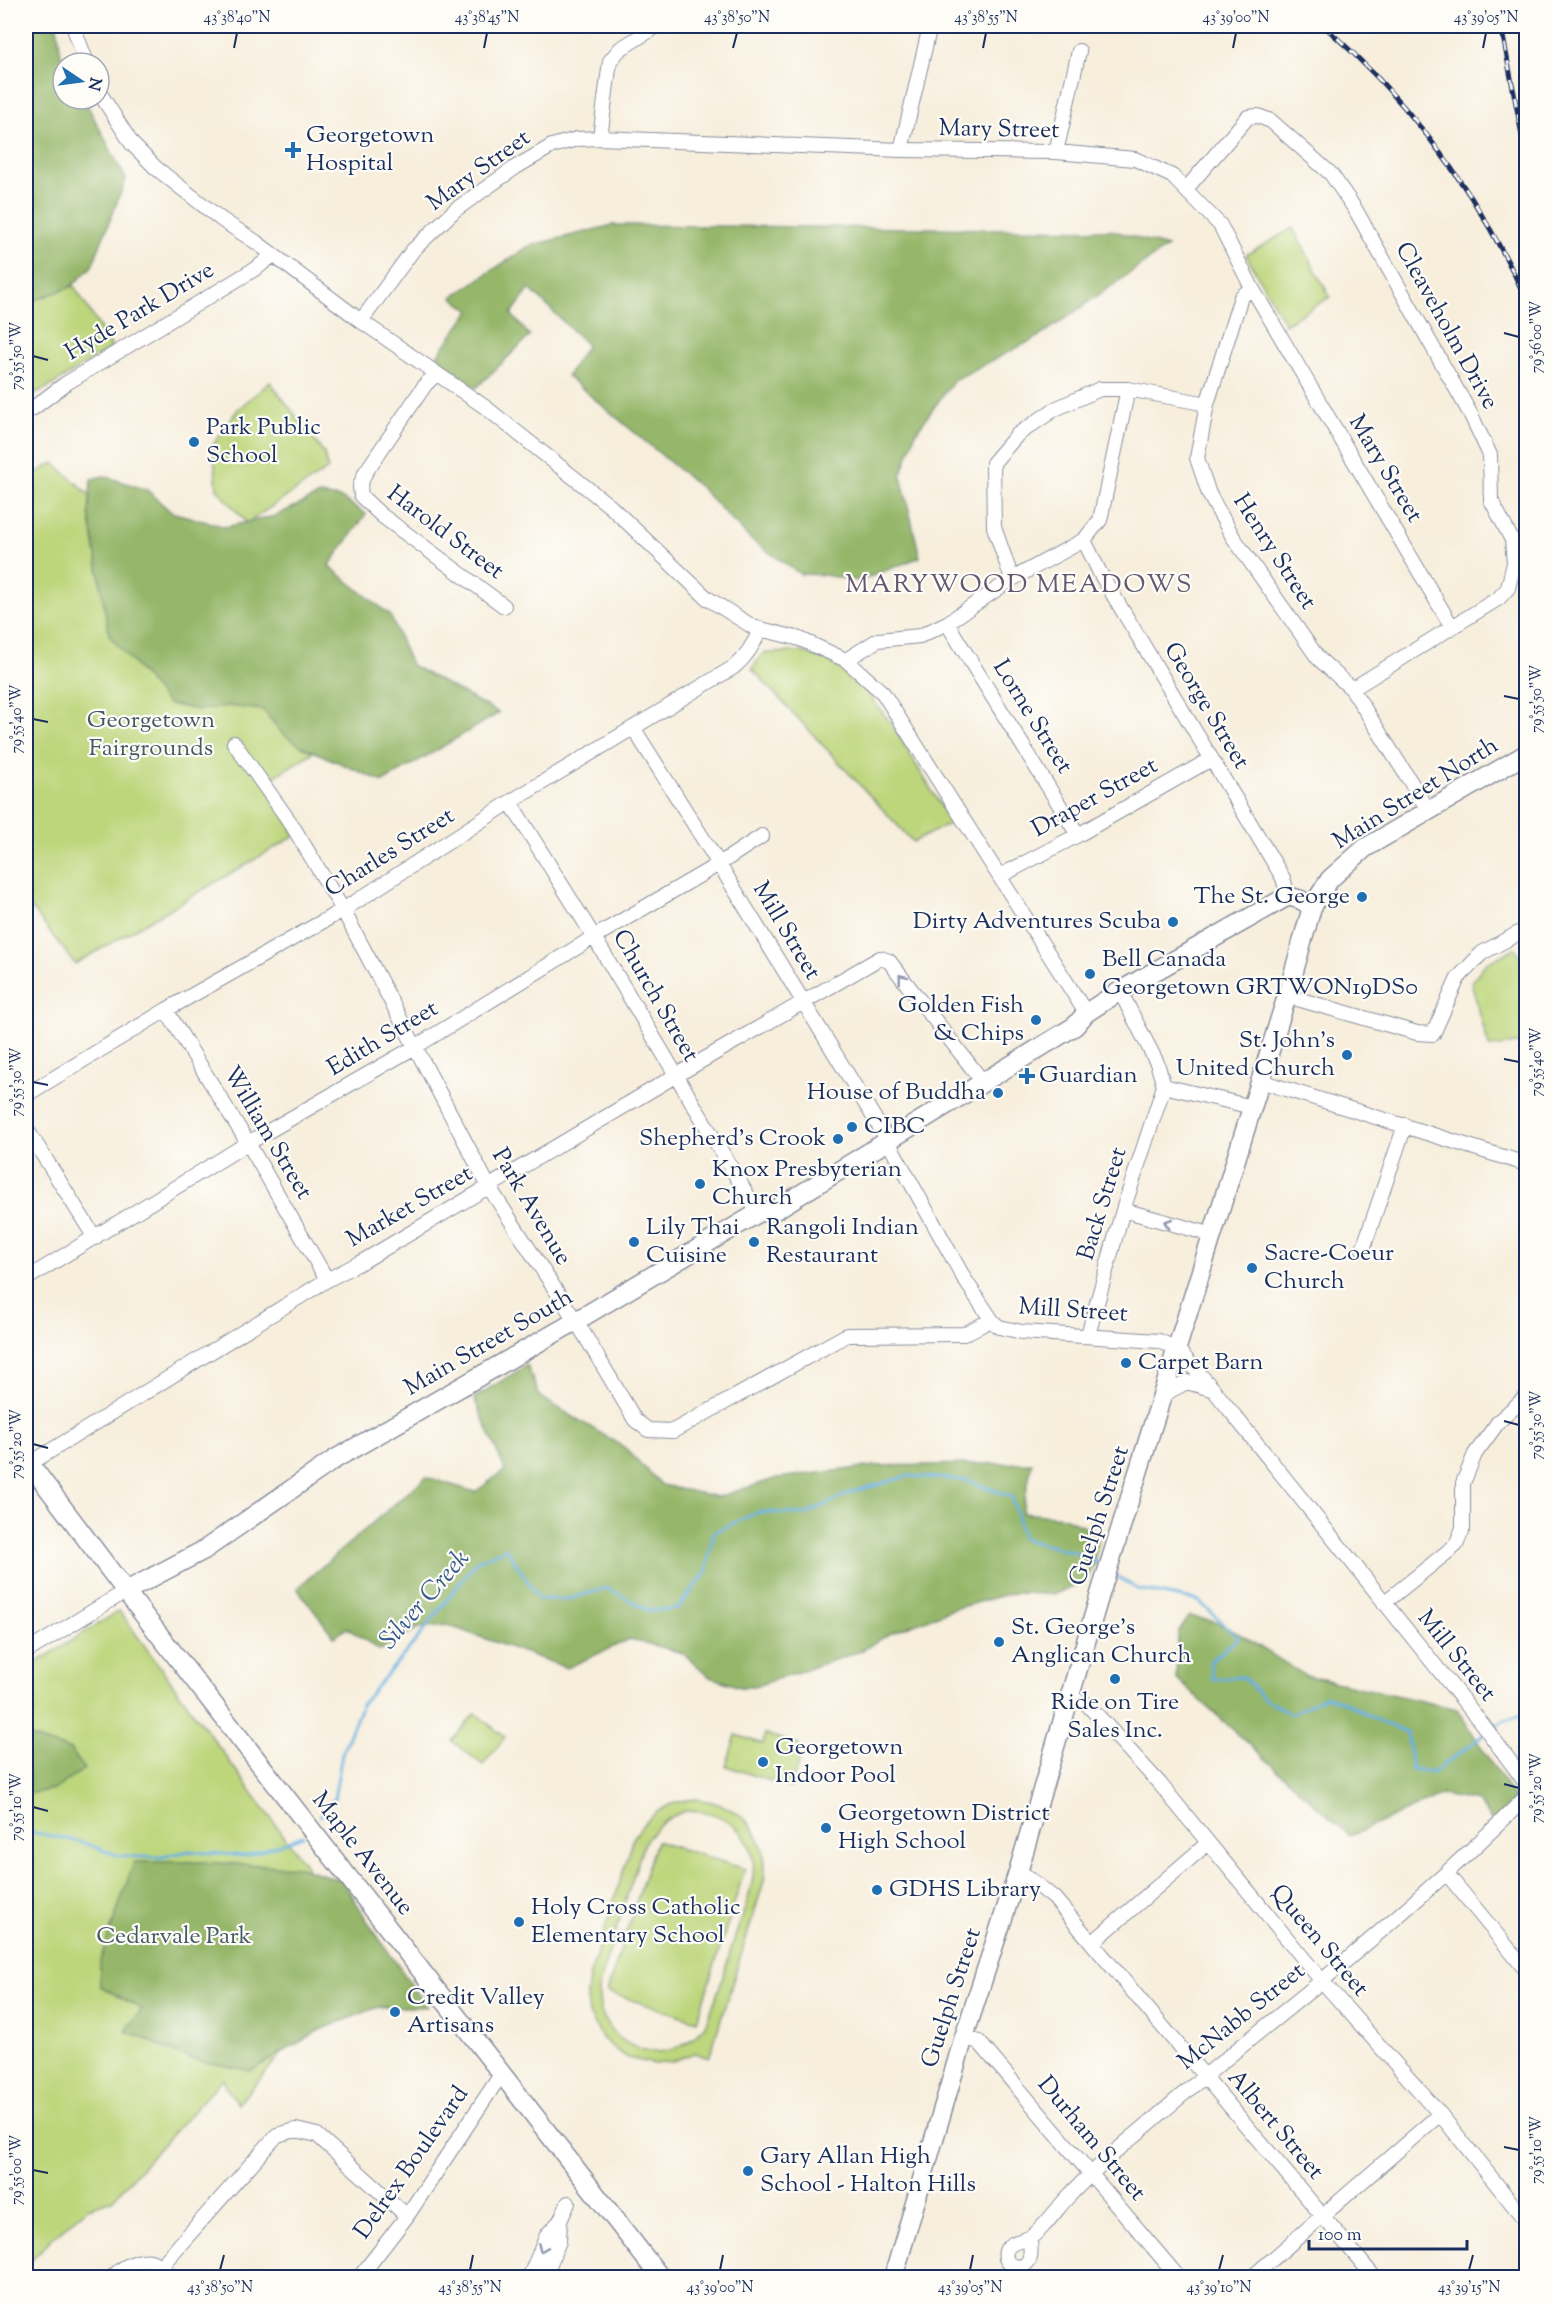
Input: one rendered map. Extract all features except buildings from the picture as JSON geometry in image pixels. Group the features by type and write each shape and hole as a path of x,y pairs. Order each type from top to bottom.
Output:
{"main road":[{"name":"Main Street North","path":"1312,907 1330,879 1365,848 1527,754"},
{"path":"1288,896 1312,907"},
{"name":"Main Street South","path":"126,1591 168,1570 180,1557 213,1532 247,1521 260,1509 335,1459 576,1321 758,1213 775,1210 884,1135 980,1078 1075,1026 1086,1013 1120,991 1288,896"},
{"name":"Guelph Street","path":"893,2277 964,2037 1018,1872 1100,1594 1287,996 1312,907"},
{"name":"Maple Avenue","path":"27,1463 661,2277"}],"street":[{"path":"73,26 82,51"},
{"path":"600,138 610,61 620,49 657,26"},
{"path":"901,150 930,26"},
{"path":"1056,152 1079,51"},
{"path":"111,111 132,144 156,168 222,220 361,321 486,407 611,507 706,598 753,627 800,639 846,660 883,693 1086,1013"},
{"name":"Cleaveholm Drive","path":"1186,189 1248,117 1258,116 1271,121 1331,174 1355,209 1490,455 1491,500 1512,540 1514,563 1508,588 1499,598 1352,689"},
{"name":"Mary Street","path":"361,321 413,250 455,210 516,167 552,146 577,139 901,150 1056,152 1136,159 1172,176 1220,225 1252,288 1452,627"},
{"name":"Hyde Park Drive","path":"32,409 65,384 258,267 273,255"},
{"name":"Henry Street","path":"1252,288 1241,297 1207,404 1197,458 1209,494 1233,537 1318,658 1352,689 1429,811"},
{"name":"Harold Street","path":"436,374 425,385 365,472 360,486 361,496 381,515 504,606"},
{"path":"1012,579 994,527 993,463 1017,435 1055,409 1100,389 1128,389 1207,404"},
{"path":"846,660 878,640 920,636 947,623 1012,579 1084,540 1100,520 1128,389"},
{"name":"George Street","path":"1084,540 1100,573 1283,878 1288,896"},
{"name":"Lorne Street","path":"947,623 1078,835"},
{"name":"Charles Street","path":"26,1095 166,1010 343,910 510,802 734,667 752,648 760,629"},
{"name":"Mill Street","path":"634,729 884,1135 947,1249 991,1320 999,1327 1022,1332 1159,1341 1177,1349 1213,1389 1527,1782"},
{"name":"Park Avenue","path":"234,742 292,825 343,910 489,1187 576,1321 635,1420 648,1430 673,1431 847,1335 964,1334 991,1320"},
{"name":"Draper Street","path":"1000,876 1078,835 1211,759"},
{"name":"Church Street","path":"510,802 594,937 758,1213"},
{"name":"Edith Street","path":"26,1279 248,1143 415,1047 762,836"},
{"path":"1287,996 1417,1033 1433,1034 1458,978 1482,953 1527,929"},
{"name":"Market Street","path":"27,1463 327,1280 878,959 884,958 889,961 980,1078"},
{"path":"1120,991 1157,1063 1164,1086 1252,1107"},
{"name":"William Street","path":"166,1010 248,1143 327,1280"},
{"path":"1260,1081 1405,1125 1479,1151 1527,1164"},
{"name":"Back Street","path":"1088,1335 1123,1210 1164,1086"},
{"path":"1363,1249 1405,1125"},
{"path":"26,1128 95,1238"},
{"path":"1123,1210 1213,1235"},
{"path":"1164,1394 1186,1382 1213,1389"},
{"path":"1384,1603 1456,1545 1463,1528 1463,1483 1475,1454 1499,1420 1527,1397"},
{"name":"Main Street South","path":"26,1652 126,1591"},
{"name":"Queen Street","path":"1071,1698 1087,1704 1160,1784 1322,1981 1440,2114 1527,2221"},
{"name":"McNabb Street","path":"1030,2238 1089,2173 1322,1981 1447,1874 1527,1797"},
{"path":"1092,1943 1208,1843"},
{"name":"Albert Street","path":"1018,1872 1054,1898 1375,2277"},
{"path":"1447,1874 1527,1970"},
{"name":"Durham Street","path":"964,2037 979,2042 1179,2277"},
{"name":"Delrex Boulevard","path":"359,2277 407,2216 502,2073"},
{"path":"1251,2277 1440,2114"},
{"path":"160,2266 277,2135 296,2130 318,2135 407,2216"},
{"path":"529,2277 547,2235 560,2221 568,2204"},
{"path":"544,2277 560,2241 560,2221"},
{"path":"112,2277 117,2271 141,2259 154,2261 173,2277"}],"green space":[{"path":"26,26 57,26 60,51 51,51 51,111 90,111 126,179 92,266 71,287 26,302"},
{"path":"613,225 1111,230 1167,247 1040,336 954,380 916,432 901,476 920,557 859,581 824,575 800,574 750,539 701,488 567,376 587,345 530,289 511,314 530,336 476,388 436,357 470,311 452,297 529,246"},
{"path":"1293,228 1330,297 1285,324 1246,255"},
{"path":"26,277 74,286 112,347 49,387 26,397"},
{"path":"270,382 324,453 328,469 247,523 217,489 213,445 238,409"},
{"name":"Georgetown Fairgrounds","path":"54,463 110,513 145,494 312,753 267,781 295,836 75,964 26,901 26,478"},
{"path":"104,476 147,490 171,512 225,527 275,516 319,495 341,498 366,514 329,566 390,615 411,665 499,713 383,782 301,746 282,733 263,710 228,706 199,710 168,704 109,635 89,513 91,479"},
{"path":"803,652 831,662 867,693 893,726 951,823 913,842 752,669 763,653"},
{"path":"1515,948 1526,969 1526,1043 1489,1047 1471,982 1485,964"},
{"path":"527,1365 540,1397 624,1447 662,1485 718,1497 777,1478 876,1466 1032,1463 1022,1513 1064,1517 1099,1534 1094,1565 1086,1581 1055,1594 1012,1593 953,1609 891,1633 861,1651 762,1684 743,1688 710,1677 683,1653 630,1639 567,1668 447,1625 418,1628 380,1650 347,1628 334,1637 297,1588 426,1477 475,1492 505,1470 474,1398"},
{"name":"Cedarvale Park","path":"119,1611 370,1953 238,2104 227,2089 223,2078 112,2200 88,2208 52,2238 26,2266 26,1669"},
{"path":"1189,1616 1216,1622 1304,1675 1457,1709 1515,1800 1494,1823 1478,1802 1442,1795 1350,1836 1176,1678 1178,1632"},
{"path":"475,1713 505,1737 483,1765 452,1741"},
{"name":"Georgetown Indoor Pool","path":"765,1734 799,1745 796,1756 800,1757 791,1788 726,1766 736,1735 763,1744"},
{"path":"26,1736 71,1750 84,1769 55,1789 26,1794"},
{"path":"695,1799 726,1807 749,1824 757,1835 762,1849 765,1864 764,1881 709,2058 694,2053 671,2062 654,2064 628,2058 603,2039 589,2014 587,1997 589,1978 634,1837 653,1815 667,1806","holes":["686,1811 700,1811 725,1820 744,1836 753,1860 750,1893 717,1996 705,2025 688,2042 674,2049 658,2052 640,2049 622,2040 608,2026 603,2017 599,1996 601,1978 643,1846 651,1834 672,1816"]},
{"path":"656,1841 745,1869 697,2021 607,1992"},
{"path":"134,1862 201,1862 300,1867 343,1881 371,1927 427,2007 378,2007 320,2030 251,2071 190,2059 126,2031 142,2009 100,1986 100,1961"}],"waterway":[{"name":"Silver Creek","path":"320,1816 334,1799 342,1754 362,1704 418,1638 476,1562 506,1548 539,1599 568,1599 608,1588 649,1611 678,1608 706,1572 714,1532 758,1512 806,1514 852,1492 908,1476 966,1480 1012,1497 1023,1539 1084,1555 1102,1566"},
{"name":"Silver Creek","path":"1112,1573 1137,1589 1199,1601 1238,1638 1210,1662 1213,1679 1243,1677 1264,1699 1292,1714 1326,1696 1345,1702 1384,1724 1407,1732 1412,1769 1433,1773 1485,1734"},
{"name":"Silver Creek","path":"1490,1730 1505,1720 1526,1714"},
{"name":"Silver Creek","path":"26,1831 81,1842 116,1855 138,1857 162,1857 189,1851 246,1856 303,1836"}],"railway":[{"path":"1324,26 1386,86 1440,152 1486,222 1526,299"},
{"path":"1501,26 1526,156"}],"place":[{"name":"Georgetown Hospital","path":"293,150"},
{"name":"Park Public School","path":"194,442"},
{"name":"The St. George","path":"1362,897"},
{"name":"Dirty Adventures Scuba","path":"1173,922"},
{"name":"Bell Canada Georgetown GRTWON19DS0","path":"1090,974"},
{"name":"Golden Fish & Chips","path":"1036,1020"},
{"name":"St. John's United Church","path":"1347,1055"},
{"name":"Guardian","path":"1027,1076"},
{"name":"House of Buddha","path":"998,1093"},
{"name":"CIBC","path":"852,1127"},
{"name":"Shepherd's Crook","path":"838,1139"},
{"name":"Knox Presbyterian Church","path":"700,1184"},
{"name":"Lily Thai Cuisine","path":"634,1242"},
{"name":"Rangoli Indian Restaurant","path":"754,1242"},
{"name":"Sacre-Coeur Church","path":"1252,1268"},
{"name":"Carpet Barn","path":"1126,1363"},
{"name":"St. George's Anglican Church","path":"999,1642"},
{"name":"Ride on Tire Sales Inc.","path":"1115,1679"},
{"name":"Georgetown Indoor Pool","path":"763,1762"},
{"name":"Georgetown District High School","path":"826,1828"},
{"name":"GDHS Library","path":"877,1890"},
{"name":"Holy Cross Catholic Elementary School","path":"519,1922"},
{"name":"Credit Valley Artisans","path":"395,2012"},
{"name":"Gary Allan High School - Halton Hills","path":"748,2171"}],"district":[{"name":"MARYWOOD MEADOWS","path":"1019,585"}]}
